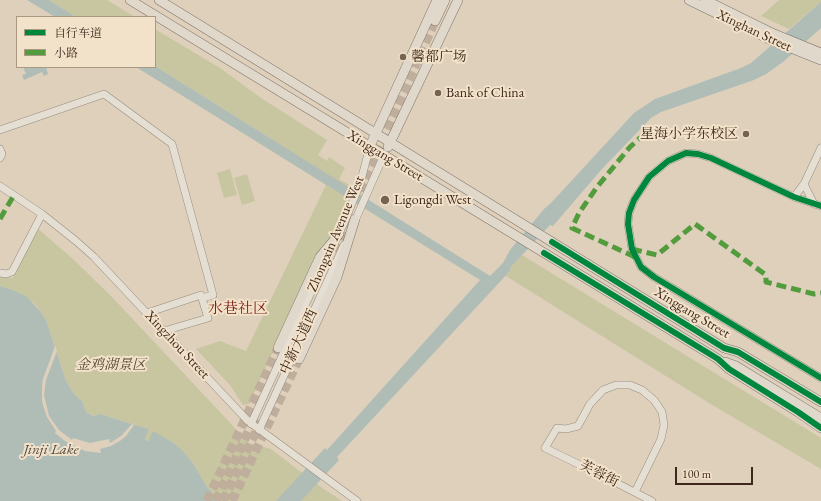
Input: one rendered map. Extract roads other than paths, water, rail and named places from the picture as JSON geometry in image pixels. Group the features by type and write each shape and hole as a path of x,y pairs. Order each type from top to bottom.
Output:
{"main road":[{"name":"Xinggang Street","path":"130,0 718,359 729,369 821,428"},
{"name":"Xinggang Street","path":"158,0 724,348 738,352 821,402"},
{"name":"Zhongxin Avenue West","path":"370,146 437,0"},
{"path":"436,21 445,0"},
{"name":"Zhongxin Avenue West","path":"384,155 458,0"},
{"name":"Xinghan Street","path":"689,0 805,50 821,60"},
{"name":"Xinghan Street","path":"705,0 773,37"},
{"name":"Xinghan Street","path":"805,50 821,52"},
{"path":"299,359 336,277 356,219"},
{"path":"278,348 320,258 339,234"},
{"path":"724,348 740,360 821,411"},
{"path":"718,359 736,366 821,418"}],"street":[{"path":"0,130 104,94 172,144 214,295 202,298"},
{"name":"Zhongxin Avenue West","path":"251,424 339,234 360,184 370,146"},
{"path":"794,197 804,184 821,148"},
{"path":"0,149 2,154 0,158"},
{"path":"818,205 794,197 710,158 698,154 686,153 668,161 657,169 642,187 634,200 629,213 629,236 632,249 641,267 821,378"},
{"name":"Zhongxin Avenue West","path":"370,189 384,155"},
{"path":"804,184 818,205"},
{"name":"Xingzhou Street","path":"0,186 42,214 76,241 94,258 251,424 357,501"},
{"name":"中新大道西","path":"258,430 370,189"},
{"path":"0,273 6,274 12,272 42,214"},
{"path":"147,313 201,295 208,318 164,331"},
{"name":"芙蓉街","path":"635,492 661,439 664,425 662,412 654,400 642,390 630,385 616,385 603,390 590,404 578,426 566,429 557,428 545,448 652,501"}],"water":[{"path":"27,0 49,0 74,16 53,16"},
{"path":"821,2 821,28 783,62 766,74 754,80 661,112 651,118 601,170 553,226 550,225 510,268 511,270 337,457 339,460 301,501 276,501 325,448 327,450 480,280 138,68 156,68 156,67 490,276 503,263 510,250 544,209 634,113 655,99 751,63"},
{"path":"23,68 46,68 48,74 44,76 42,72 24,80 22,75 26,74"},
{"name":"Jinji Lake","path":"0,286 13,290 27,297 40,311 46,320 66,381 74,394 83,402 87,413 94,416 101,414 149,429 145,439 148,441 153,431 172,442 183,451 193,463 207,487 220,501 0,501"}],"tunnel":[{"path":"360,191 435,21"},
{"path":"337,253 350,224"},
{"path":"207,501 278,348"},
{"path":"232,501 299,359"},
{"path":"216,501 255,417"},
{"path":"223,501 261,421"}],"place":[{"name":"馨都广场","path":"403,57"},
{"name":"Bank of China","path":"438,93"},
{"name":"星海小学东校区","path":"746,134"},
{"name":"Ligongdi West","path":"385,200"}],"district":[{"name":"水巷社区","path":"238,309"}],"park label":[{"name":"金鸡湖景区","path":"111,365"}]}
